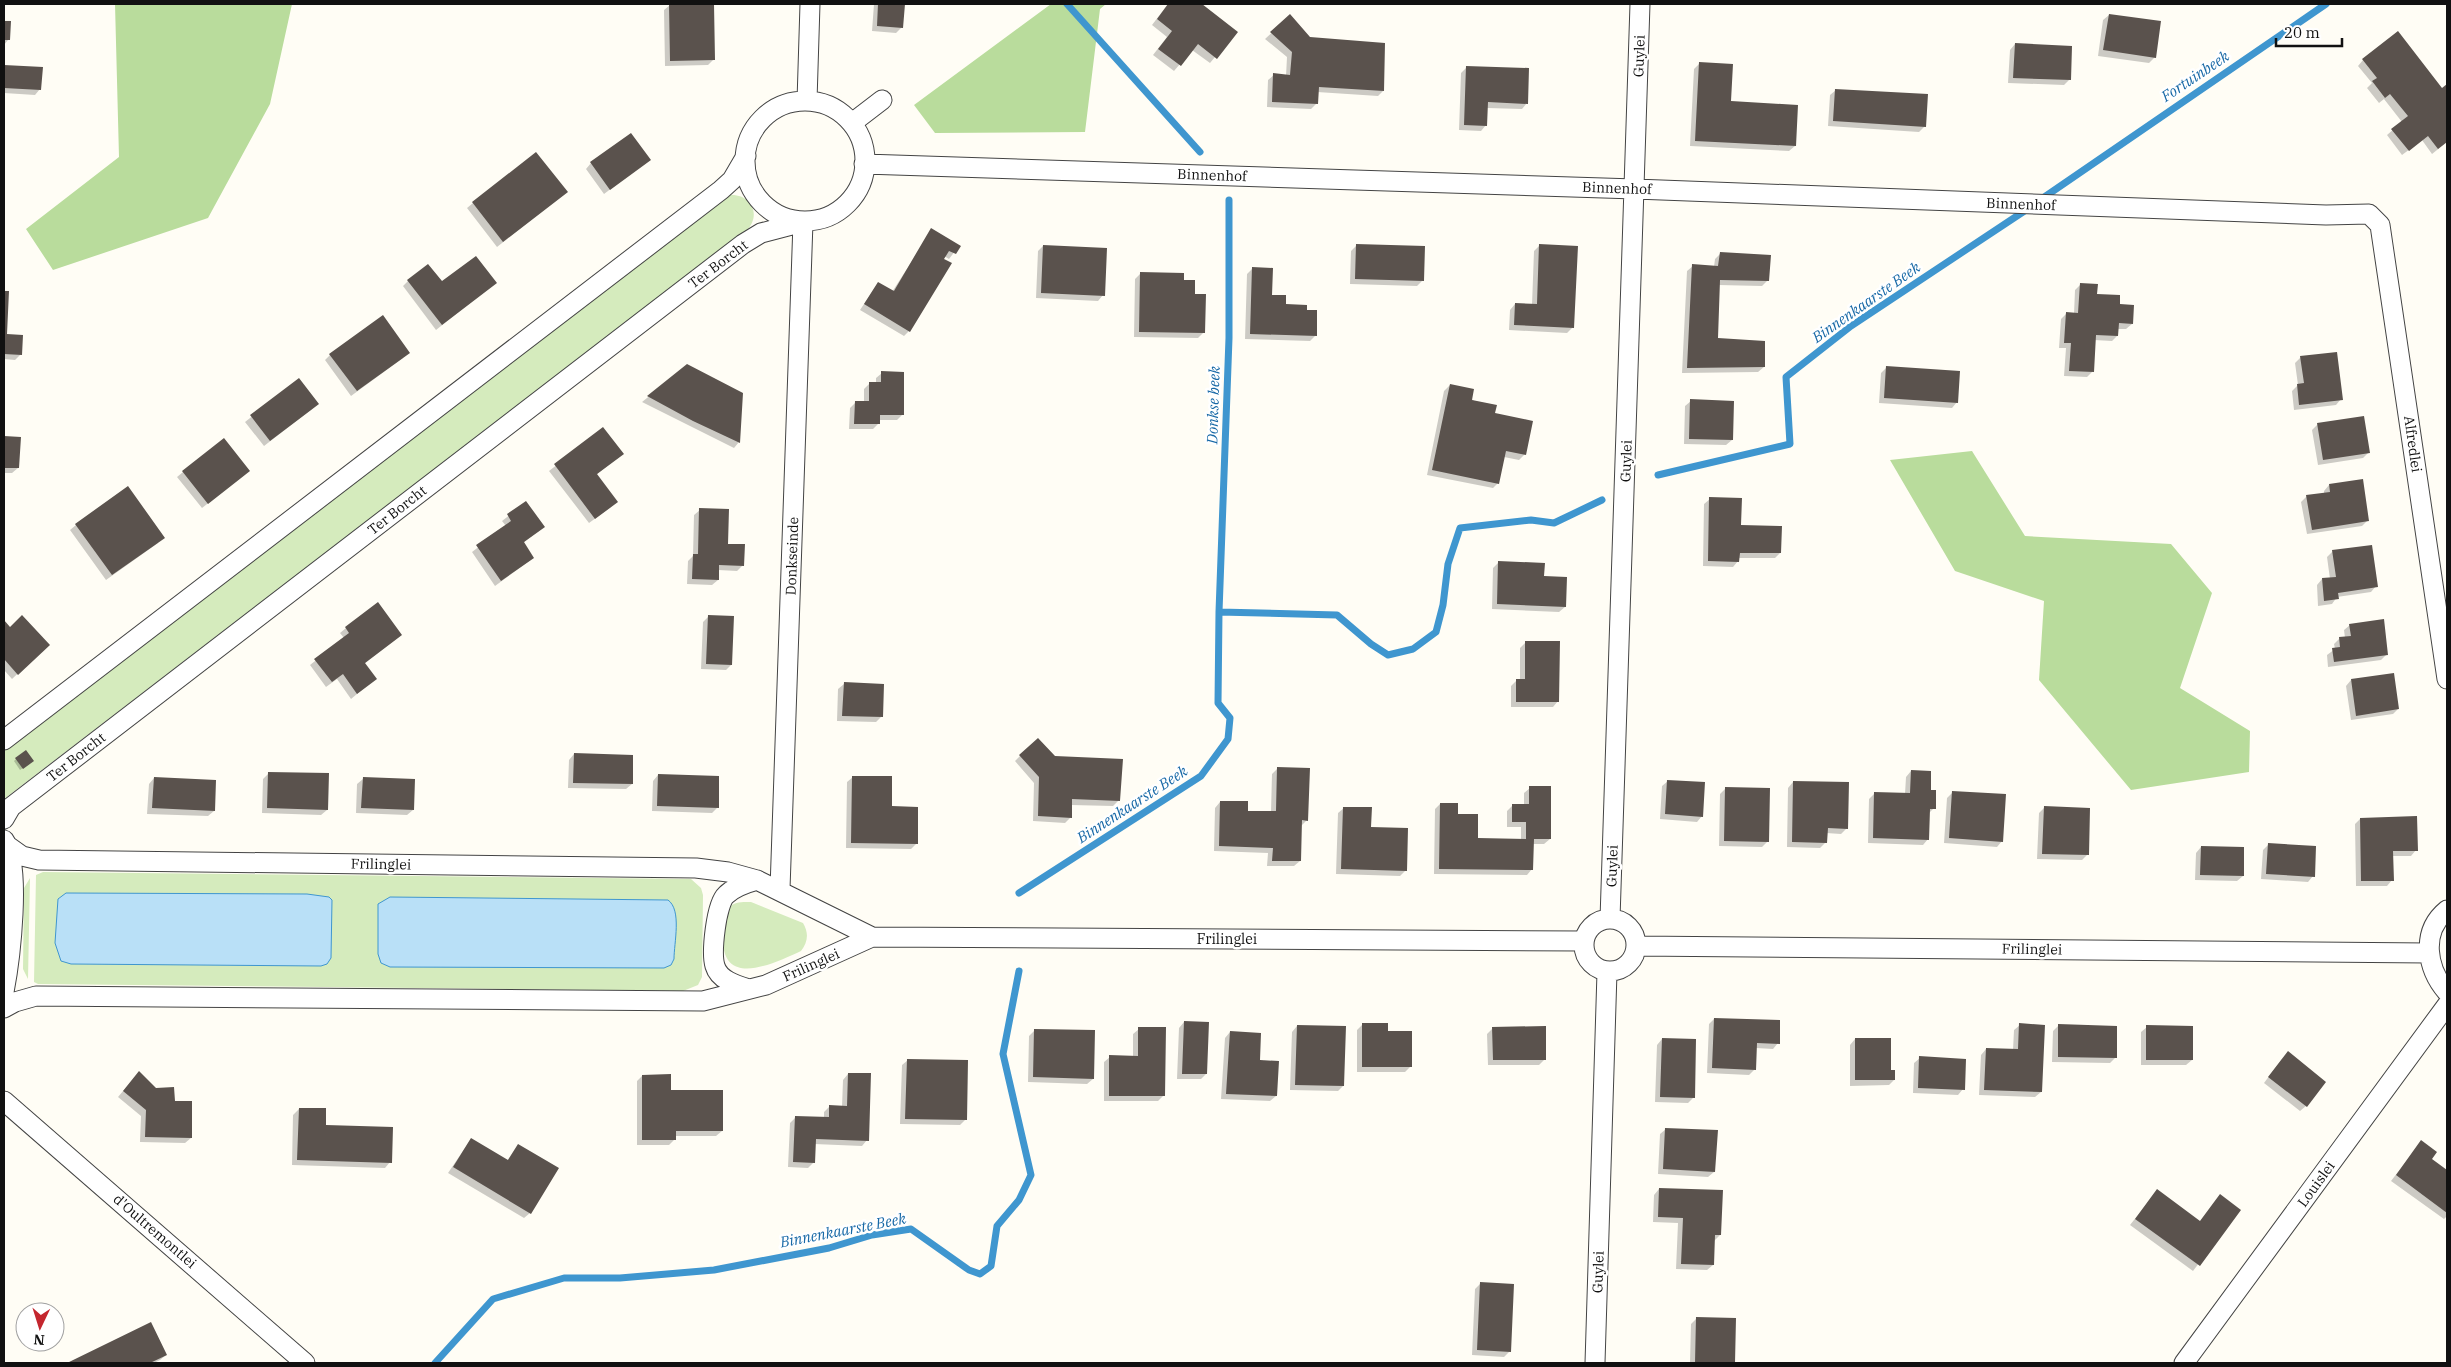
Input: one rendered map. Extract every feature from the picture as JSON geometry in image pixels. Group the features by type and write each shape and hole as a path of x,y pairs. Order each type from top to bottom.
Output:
{"street":[{"path":"807,101 810,4"},
{"name":"Guylei","path":"1610,919 1640,4"},
{"path":"852,123 882,100"},
{"path":"4,740 721,190 732,180 746,156 749,144 759,124 773,110 793,102 807,101 826,105 840,112 852,123 864,148 864,164 858,188 840,209 814,221 803,222 786,219 776,213 756,194 747,180 746,156"},
{"name":"Binnenhof","path":"864,164 1635,189 2326,215 2369,214"},
{"name":"Alfredlei","path":"2369,214 2380,225 2447,679"},
{"name":"Ter Borcht","path":"4,819 12,807 743,244 761,233 803,222"},
{"name":"Donkseinde","path":"780,889 803,222"},
{"name":"Frilinglei","path":"6,843 22,856 39,860 696,868 728,872 780,889 872,937"},
{"name":"Frilinglei","path":"4,992 12,928 12,880 6,843"},
{"path":"749,989 731,984 715,966 716,913 724,896 738,886 757,880"},
{"path":"2447,910 2442,914 2432,932 2428,953 2435,978 2447,992"},
{"path":"1610,919 1623,922 1630,928 1635,936 1636,946 1631,961 1625,967 1607,972 1593,966 1587,960 1583,942 1587,931 1593,924 1610,919"},
{"name":"Frilinglei","path":"4,1008 15,1002 36,996 703,1001 766,985 872,937 1583,942"},
{"name":"Frilinglei","path":"1636,946 2428,953"},
{"name":"Guylei","path":"1595,1363 1607,972"},
{"name":"Louislei","path":"2184,1363 2447,1005"},
{"name":"d'Oultremontlei","path":"4,1101 305,1363"}],"green space":[{"path":"115,4 292,4 270,104 208,218 53,270 26,229 119,157"},
{"path":"1051,4 1106,4 1100,9 1085,132 935,133 914,105"},
{"path":"729,195 737,195 744,198 752,207 754,212 753,219 746,231 4,799 4,750 474,388"},
{"path":"1972,451 2025,536 2171,544 2212,593 2180,688 2250,731 2249,772 2131,790 2039,680 2044,601 1955,571 1890,460"},
{"path":"43,872 691,879 701,888 703,895 702,977 698,985 683,991 38,984 34,982 36,875"},
{"path":"30,878 28,979 23,969 24,888"},
{"path":"751,902 803,923 807,937 801,951 765,966 741,968 732,964 726,955 723,941 725,915 734,904"}],"water":[{"path":"66,893 307,894 329,897 332,900 331,958 327,964 321,966 71,964 61,961 55,943 58,899"},
{"path":"390,897 668,900 675,911 676,919 674,959 671,965 664,968 390,967 381,963 378,954 378,904"}],"building":[{"path":"669,4 714,4 715,60 670,61"},
{"path":"878,4 905,4 903,28 877,26"},
{"path":"1168,4 1202,4 1238,32 1217,59 1198,44 1181,66 1158,49 1172,31 1157,19"},
{"path":"1290,14 1310,37 1385,43 1384,91 1319,87 1318,104 1272,102 1273,73 1290,75 1292,52 1270,32"},
{"path":"2109,14 2161,21 2156,58 2103,50"},
{"path":"4,21 11,21 10,40 4,40"},
{"path":"2398,31 2442,88 2447,84 2447,142 2438,149 2428,136 2409,151 2391,129 2408,116 2390,94 2385,98 2372,81 2377,78 2362,59"},
{"path":"2015,43 2072,46 2071,80 2013,78"},
{"path":"1699,62 1733,64 1731,101 1798,105 1796,146 1695,141"},
{"path":"4,65 43,67 41,90 4,88"},
{"path":"1466,66 1529,68 1528,104 1488,102 1487,126 1464,125"},
{"path":"1835,89 1928,94 1926,127 1833,121"},
{"path":"631,133 651,160 610,190 590,162"},
{"path":"536,152 568,192 503,242 472,202"},
{"path":"931,228 961,246 956,254 949,251 944,259 952,263 910,332 864,304 878,282 894,291"},
{"path":"1356,244 1425,246 1424,281 1355,279"},
{"path":"1539,244 1578,246 1574,328 1514,325 1515,303 1537,304"},
{"path":"1043,245 1107,248 1105,296 1041,293"},
{"path":"1720,252 1771,255 1769,281 1720,280 1718,338 1765,341 1765,367 1687,368 1692,264 1718,266"},
{"path":"476,256 497,283 442,325 407,280 428,264 442,281"},
{"path":"1252,267 1273,268 1272,295 1286,295 1286,304 1307,305 1307,310 1317,310 1317,336 1250,334"},
{"path":"1140,272 1184,273 1184,280 1195,280 1195,294 1206,294 1205,333 1139,332"},
{"path":"2080,283 2098,284 2097,294 2120,295 2120,304 2134,305 2133,324 2119,323 2118,336 2096,335 2094,372 2069,371 2071,343 2064,343 2066,312 2078,313"},
{"path":"4,291 9,291 7,334 23,335 22,355 4,354"},
{"path":"383,315 410,353 357,391 329,354"},
{"path":"2337,352 2343,400 2299,405 2297,384 2304,383 2300,356"},
{"path":"687,364 743,393 740,443 693,421 647,396"},
{"path":"1886,366 1960,371 1958,403 1884,398"},
{"path":"881,371 904,372 904,415 880,415 880,424 854,424 855,401 869,401 869,382 881,382"},
{"path":"299,378 319,404 270,441 250,415"},
{"path":"1450,384 1474,389 1472,400 1497,405 1495,413 1533,421 1526,455 1506,451 1499,484 1432,470"},
{"path":"1690,399 1734,401 1733,440 1689,439"},
{"path":"2364,416 2370,453 2323,460 2317,423"},
{"path":"603,427 624,454 597,474 618,502 595,519 554,464"},
{"path":"4,436 21,437 19,468 4,468"},
{"path":"224,438 250,471 208,504 182,471"},
{"path":"2363,479 2369,521 2312,530 2306,495 2330,492 2329,484"},
{"path":"128,486 165,538 112,575 75,524"},
{"path":"1709,497 1742,498 1741,525 1782,526 1781,553 1740,553 1739,562 1708,561"},
{"path":"526,501 545,527 524,542 534,558 501,581 476,545 511,521 507,514"},
{"path":"699,508 729,509 728,544 745,544 744,566 719,565 719,580 692,579 693,554 698,554"},
{"path":"2372,545 2378,587 2338,593 2339,599 2324,601 2322,578 2336,577 2332,550"},
{"path":"1498,561 1545,563 1544,576 1567,577 1566,607 1497,604"},
{"path":"378,602 402,635 365,663 377,679 357,694 343,674 332,682 314,659 349,633 345,627"},
{"path":"22,615 50,645 18,675 4,659 4,620 10,627"},
{"path":"708,615 734,616 732,665 706,664"},
{"path":"2384,619 2388,655 2334,662 2332,648 2340,647 2339,637 2351,636 2349,624"},
{"path":"1525,641 1560,641 1559,702 1516,702 1516,679 1525,679"},
{"path":"2394,673 2399,709 2356,716 2351,679"},
{"path":"844,682 884,684 883,717 842,716"},
{"path":"1038,738 1055,756 1123,759 1120,801 1072,799 1072,818 1038,816 1039,777 1019,755"},
{"path":"26,750 34,761 23,769 15,758"},
{"path":"574,753 633,755 633,784 573,783"},
{"path":"1277,767 1310,768 1308,821 1302,820 1301,861 1272,861 1273,848 1219,846 1220,801 1248,801 1248,811 1276,811"},
{"path":"1911,770 1931,771 1931,790 1936,790 1936,809 1930,809 1929,840 1873,838 1874,792 1910,793"},
{"path":"268,772 329,773 328,810 267,808"},
{"path":"658,774 719,776 719,808 657,806"},
{"path":"852,776 892,776 892,806 918,807 918,844 851,843"},
{"path":"154,777 216,780 215,811 152,808"},
{"path":"363,777 415,779 414,810 361,808"},
{"path":"1667,780 1705,782 1703,817 1665,814"},
{"path":"1793,781 1849,782 1848,829 1828,828 1827,843 1792,842"},
{"path":"1529,786 1551,786 1551,839 1534,839 1533,870 1439,869 1440,803 1458,803 1458,814 1478,814 1478,838 1526,839 1526,822 1512,822 1512,804 1529,804"},
{"path":"1725,787 1770,788 1769,842 1724,841"},
{"path":"1952,791 2006,794 2003,842 1949,838"},
{"path":"2044,806 2090,808 2089,855 2042,854"},
{"path":"1343,807 1372,807 1371,827 1408,828 1407,871 1341,869"},
{"path":"2417,816 2418,851 2393,851 2394,881 2361,881 2360,818"},
{"path":"2268,843 2316,846 2315,877 2266,874"},
{"path":"2201,846 2244,847 2244,876 2200,875"},
{"path":"1714,1018 1780,1020 1780,1044 1757,1043 1756,1070 1712,1068"},
{"path":"1184,1021 1209,1022 1207,1074 1182,1074"},
{"path":"1362,1023 1388,1023 1388,1031 1412,1031 1412,1067 1362,1067"},
{"path":"2019,1023 2045,1025 2042,1092 1984,1090 1986,1048 2018,1049"},
{"path":"2058,1024 2117,1026 2117,1058 2058,1057"},
{"path":"1297,1025 1346,1026 1344,1086 1295,1085"},
{"path":"2146,1025 2193,1026 2193,1060 2146,1060"},
{"path":"1546,1026 1546,1060 1493,1060 1492,1027"},
{"path":"1138,1027 1166,1027 1165,1096 1109,1096 1109,1055 1138,1056"},
{"path":"1034,1029 1095,1030 1094,1079 1033,1077"},
{"path":"1230,1031 1261,1033 1260,1060 1279,1061 1277,1096 1226,1094"},
{"path":"1662,1038 1696,1039 1695,1098 1660,1097"},
{"path":"1855,1038 1891,1038 1891,1070 1895,1070 1895,1080 1855,1080"},
{"path":"2288,1051 2326,1082 2307,1107 2268,1077"},
{"path":"1919,1056 1966,1059 1965,1090 1918,1088"},
{"path":"907,1059 968,1060 967,1120 905,1119"},
{"path":"139,1071 156,1088 174,1087 175,1101 192,1101 192,1138 145,1137 146,1110 123,1091"},
{"path":"848,1073 871,1073 869,1141 816,1139 815,1163 793,1162 795,1116 829,1117 829,1105 847,1106"},
{"path":"671,1074 671,1090 723,1090 723,1131 676,1131 676,1140 642,1140 642,1075"},
{"path":"299,1108 326,1108 326,1125 393,1127 392,1163 297,1160"},
{"path":"1665,1128 1718,1130 1715,1172 1663,1169"},
{"path":"471,1138 508,1160 518,1144 559,1168 531,1214 453,1167"},
{"path":"2421,1140 2437,1152 2432,1159 2447,1170 2447,1213 2396,1175"},
{"path":"1659,1188 1723,1190 1721,1235 1715,1235 1714,1265 1681,1264 1683,1218 1658,1217"},
{"path":"2157,1189 2200,1221 2220,1194 2241,1210 2200,1266 2135,1219"},
{"path":"1480,1282 1514,1284 1511,1352 1477,1350"},
{"path":"1696,1317 1736,1318 1735,1363 1695,1363"},
{"path":"151,1322 167,1355 150,1363 67,1363"}],"waterway":[{"name":"Donkse beek","path":"1067,4 1200,152"},
{"name":"Fortuinbeek","path":"2040,200 2326,4"},
{"name":"Donkse beek","path":"1219,612 1229,338 1229,200"},
{"name":"Binnenkaarste Beek","path":"1658,475 1790,444 1786,377 1851,326 2029,208"},
{"name":"Binnenkaarste Beek","path":"1019,893 1201,776 1228,739 1230,718 1218,703 1219,612 1337,615 1371,644 1388,655 1413,649 1436,632 1443,605 1448,564 1460,528 1531,520 1554,523 1602,500"},
{"name":"Binnenkaarste Beek","path":"435,1363 493,1299 564,1278 620,1278 714,1270 829,1248 872,1235 911,1229 969,1270 980,1274 991,1266 997,1226 1019,1200 1031,1175 1003,1054 1019,971"}]}
